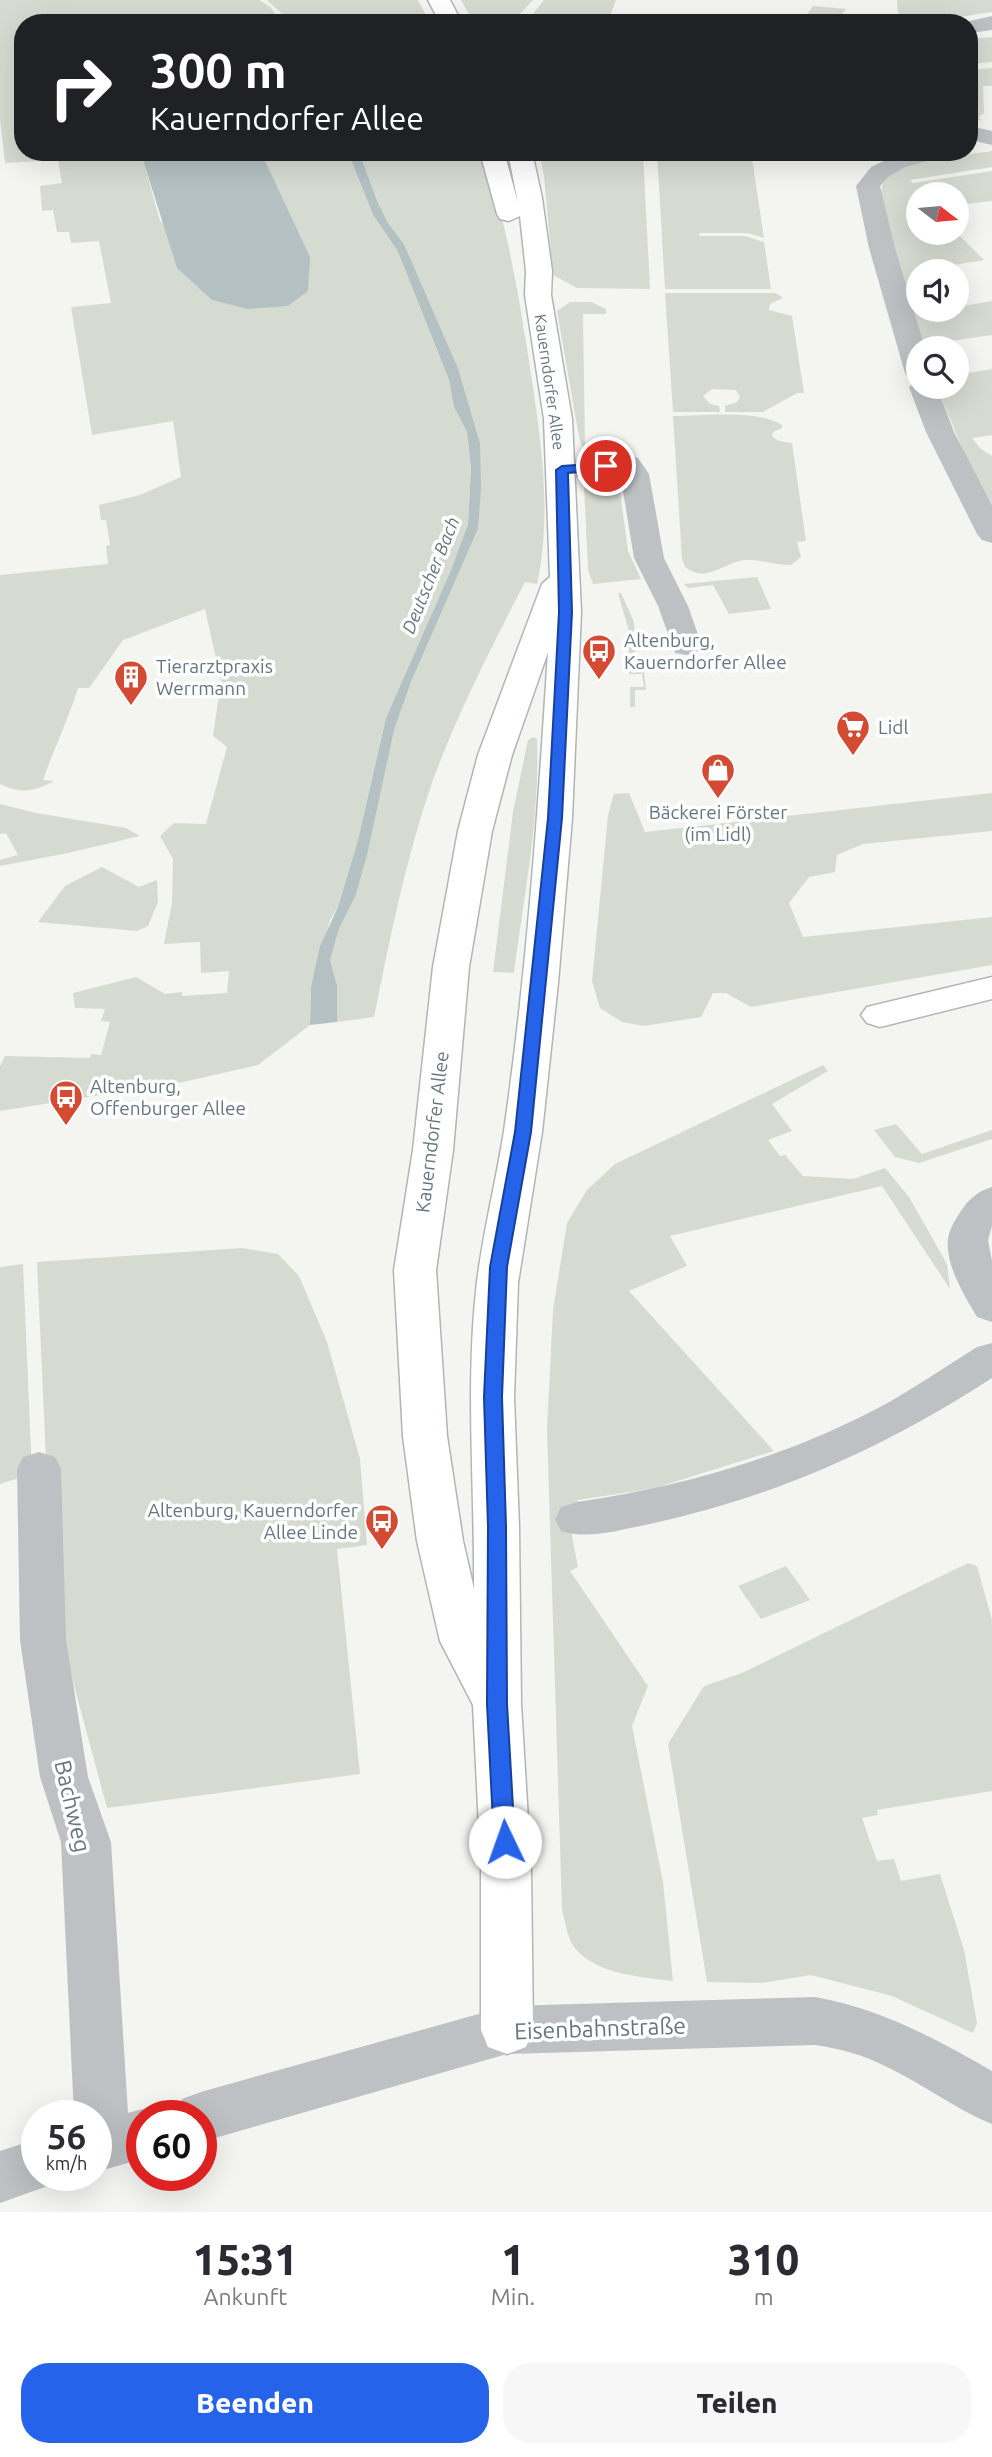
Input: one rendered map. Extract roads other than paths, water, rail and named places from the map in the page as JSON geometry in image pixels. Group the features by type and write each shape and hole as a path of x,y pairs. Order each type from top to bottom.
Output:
{"main road":[{"name":"Kauerndorfer Allee","path":"494,161 524,272 538,295"},
{"name":"Kauerndorfer Allee","path":"507,2030 506,1869 497,1704 497,1527 493,1397 497,1283 523,1132 542,967 563,681 564,566 558,419 538,295 530,198 522,161"},
{"name":"Kauerndorfer Allee","path":"497,1704 463,1641 440,1541 425,1436 415,1270 433,1150 451,967 475,831 495,755 564,566"},
{"path":"880,1015 992,988"}],"street":[{"path":"901,161 880,171 869,186 882,248 908,336"},
{"path":"928,399 940,432 992,534"},
{"name":"Kauerndorfer Allee","path":"562,470 628,464 639,486 649,558 673,606 686,646"},
{"path":"992,1201 979,1213 969,1228 969,1256 992,1307"},
{"path":"577,1519 650,1508 775,1470 875,1428 992,1359"},
{"name":"Bachweg","path":"39,1469 43,1640 64,1777 86,1842 114,2142"},
{"name":"Eisenbahnstraße","path":"217,2112 507,2030 815,2021 854,2028 907,2050 992,2099"},
{"path":"0,2177 21,2170"}],"place":[{"name":"Altenburg, Kauerndorfer Allee","path":"599,681"},
{"name":"Tierarztpraxis Werrmann","path":"131,707"},
{"name":"Lidl","path":"853,757"},
{"name":"Bäckerei Förster (im Lidl)","path":"718,800"},
{"name":"Altenburg, Offenburger Allee","path":"66,1127"},
{"name":"Altenburg, Kauerndorfer Allee Linde","path":"382,1551"}],"water label":[{"name":"Deutscher Bach","path":"430,575"}]}
